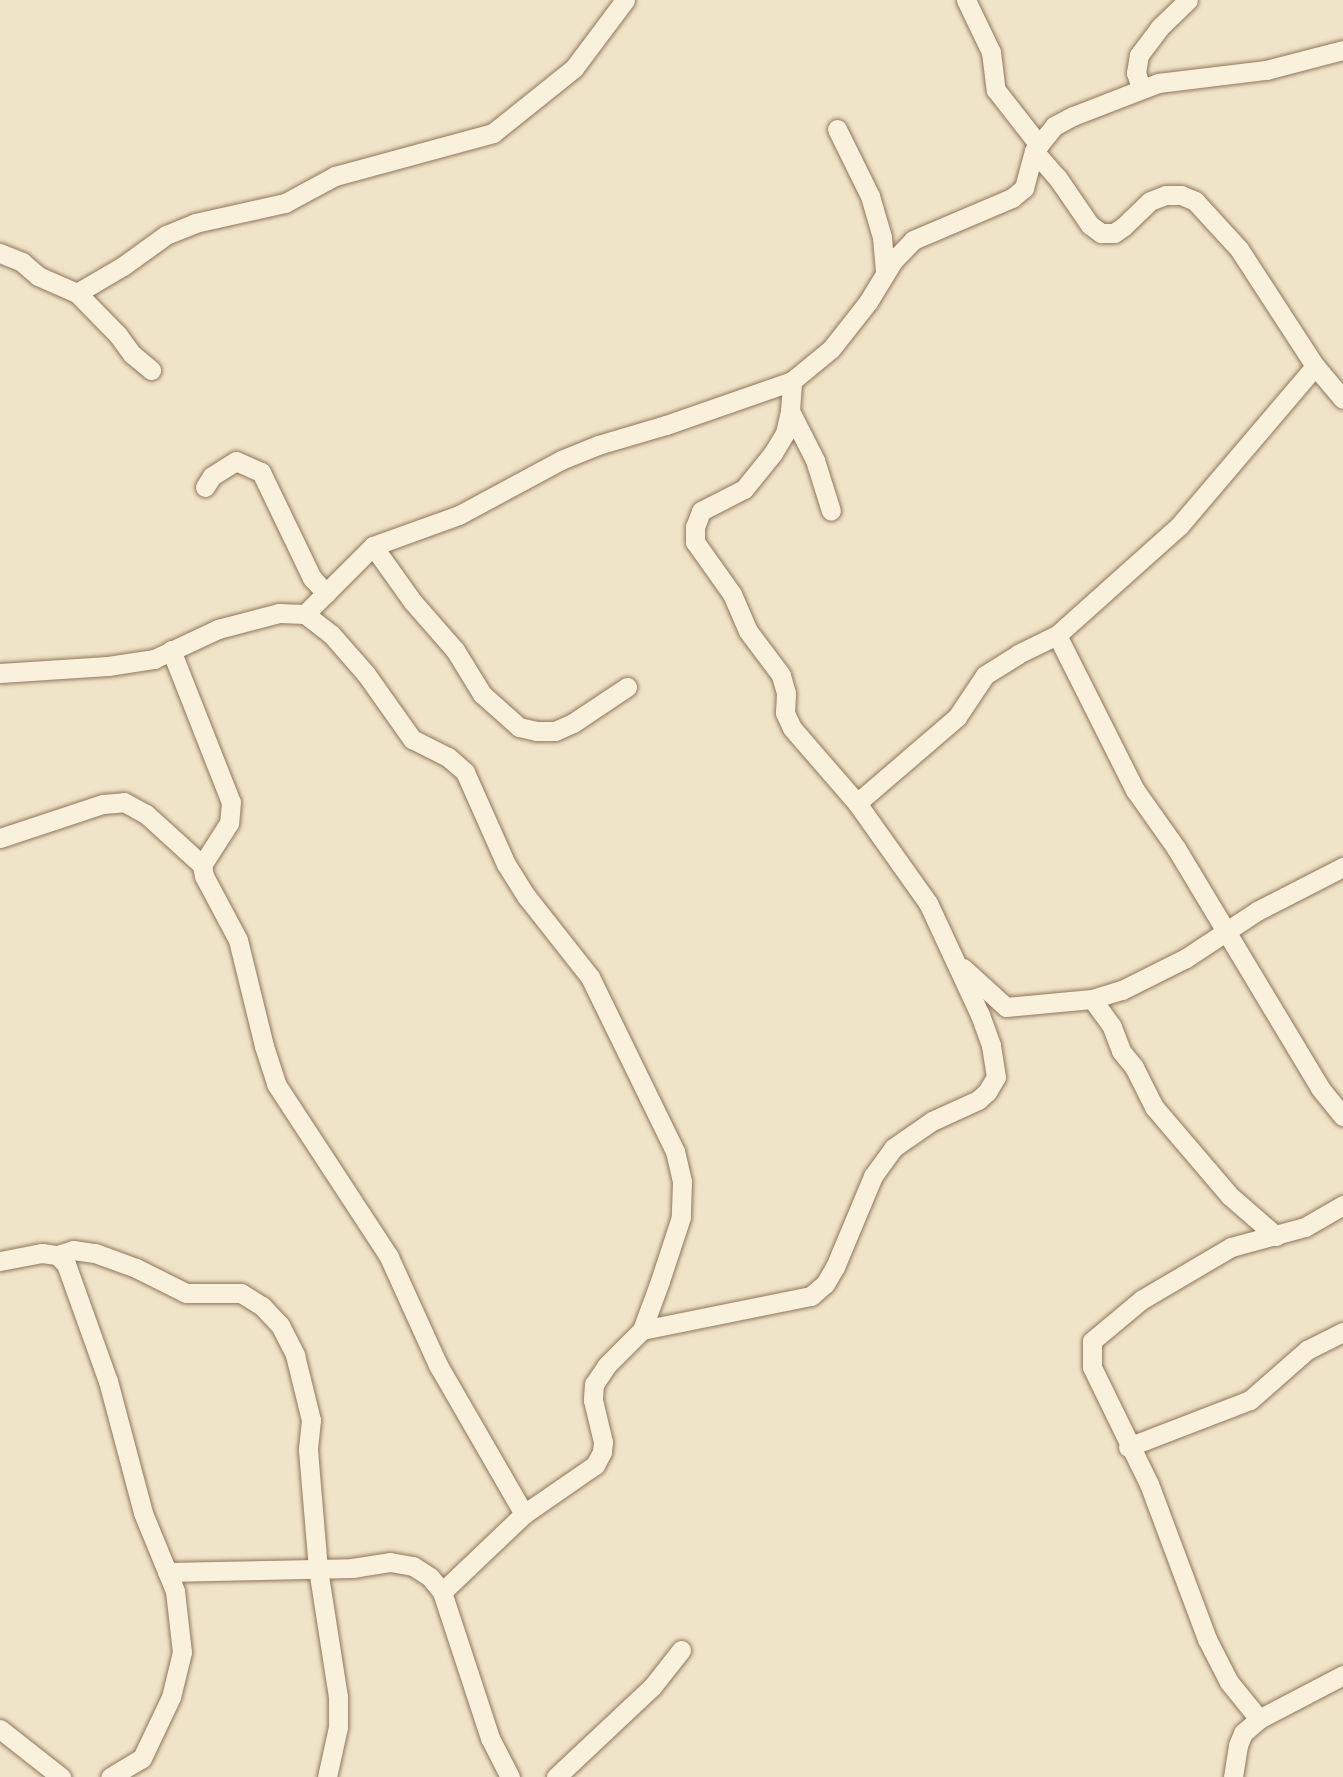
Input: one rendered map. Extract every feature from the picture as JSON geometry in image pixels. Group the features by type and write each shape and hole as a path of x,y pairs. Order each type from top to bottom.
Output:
{"street":[{"path":"77,293 123,267 166,235 195,223 285,203 335,176 493,133 574,68 625,0"},
{"path":"966,0 991,52 996,90 1090,225 1101,233 1114,233 1150,201 1166,195 1181,195 1195,201 1239,249 1315,366 1343,399"},
{"path":"1141,88 1136,73 1139,55 1159,29 1188,0"},
{"path":"305,614 373,547 458,515 561,460 598,445 666,425 792,381 831,349 868,302 885,273 913,240 1012,198 1024,188 1037,148 1054,126 1141,88 1196,76 1266,70 1343,50"},
{"path":"837,129 870,196 882,237 885,273"},
{"path":"0,253 22,262 38,276 77,293 118,335 132,354 151,370"},
{"path":"858,803 957,717 985,675 1018,654 1057,635 1179,526 1315,366"},
{"path":"642,1329 811,1296 825,1284 835,1267 873,1176 893,1148 932,1121 987,1092 996,1077 991,1045 928,903 858,803 792,728 785,713 786,693 781,675 748,631 732,594 695,542 695,527 701,511 744,489 773,453 785,433 792,381"},
{"path":"790,411 815,460 831,511"},
{"path":"205,486 212,476 236,461 261,472 312,578 327,593"},
{"path":"373,547 413,602 455,650 482,694 519,727 536,732 555,731 573,723 627,687"},
{"path":"0,673 108,666 154,659 218,629 279,613 305,614 331,634 366,674 412,739 448,757 465,772 506,863 527,897 590,977 675,1151 682,1182 681,1217 642,1329 607,1364 594,1384 593,1400 603,1442 602,1452 595,1465 524,1514 442,1592"},
{"path":"1057,635 1135,790 1176,848 1320,1088 1343,1116"},
{"path":"171,650 232,811 229,822 202,865"},
{"path":"0,838 9,838 103,804 124,802 146,814 202,865 204,876 239,940 276,1084 389,1257 438,1366 524,1514"},
{"path":"954,960 1006,1007 1093,999 1122,990 1186,958 1224,931 1288,893 1343,867"},
{"path":"1093,999 1112,1027 1121,1051 1134,1067 1154,1107 1230,1196 1276,1236"},
{"path":"1259,1719 1228,1682 1207,1639 1149,1484 1128,1447 1092,1367 1092,1341 1141,1300 1231,1247 1305,1227 1343,1205"},
{"path":"0,1261 42,1253 57,1255 73,1250 96,1253 135,1268 186,1293 241,1293 262,1306 280,1325 295,1355 311,1420 308,1450 318,1569 338,1698 338,1727 327,1777"},
{"path":"57,1255 66,1264 108,1381 132,1478 175,1591 182,1652 171,1697 142,1758 110,1777"},
{"path":"1128,1447 1250,1400 1307,1350 1343,1332"},
{"path":"167,1572 318,1569 390,1562 412,1566 430,1577 442,1592 490,1738 510,1777"},
{"path":"555,1777 652,1687 681,1650"},
{"path":"1233,1777 1238,1745 1243,1733 1259,1719 1343,1675"},
{"path":"0,1729 61,1777"}]}
